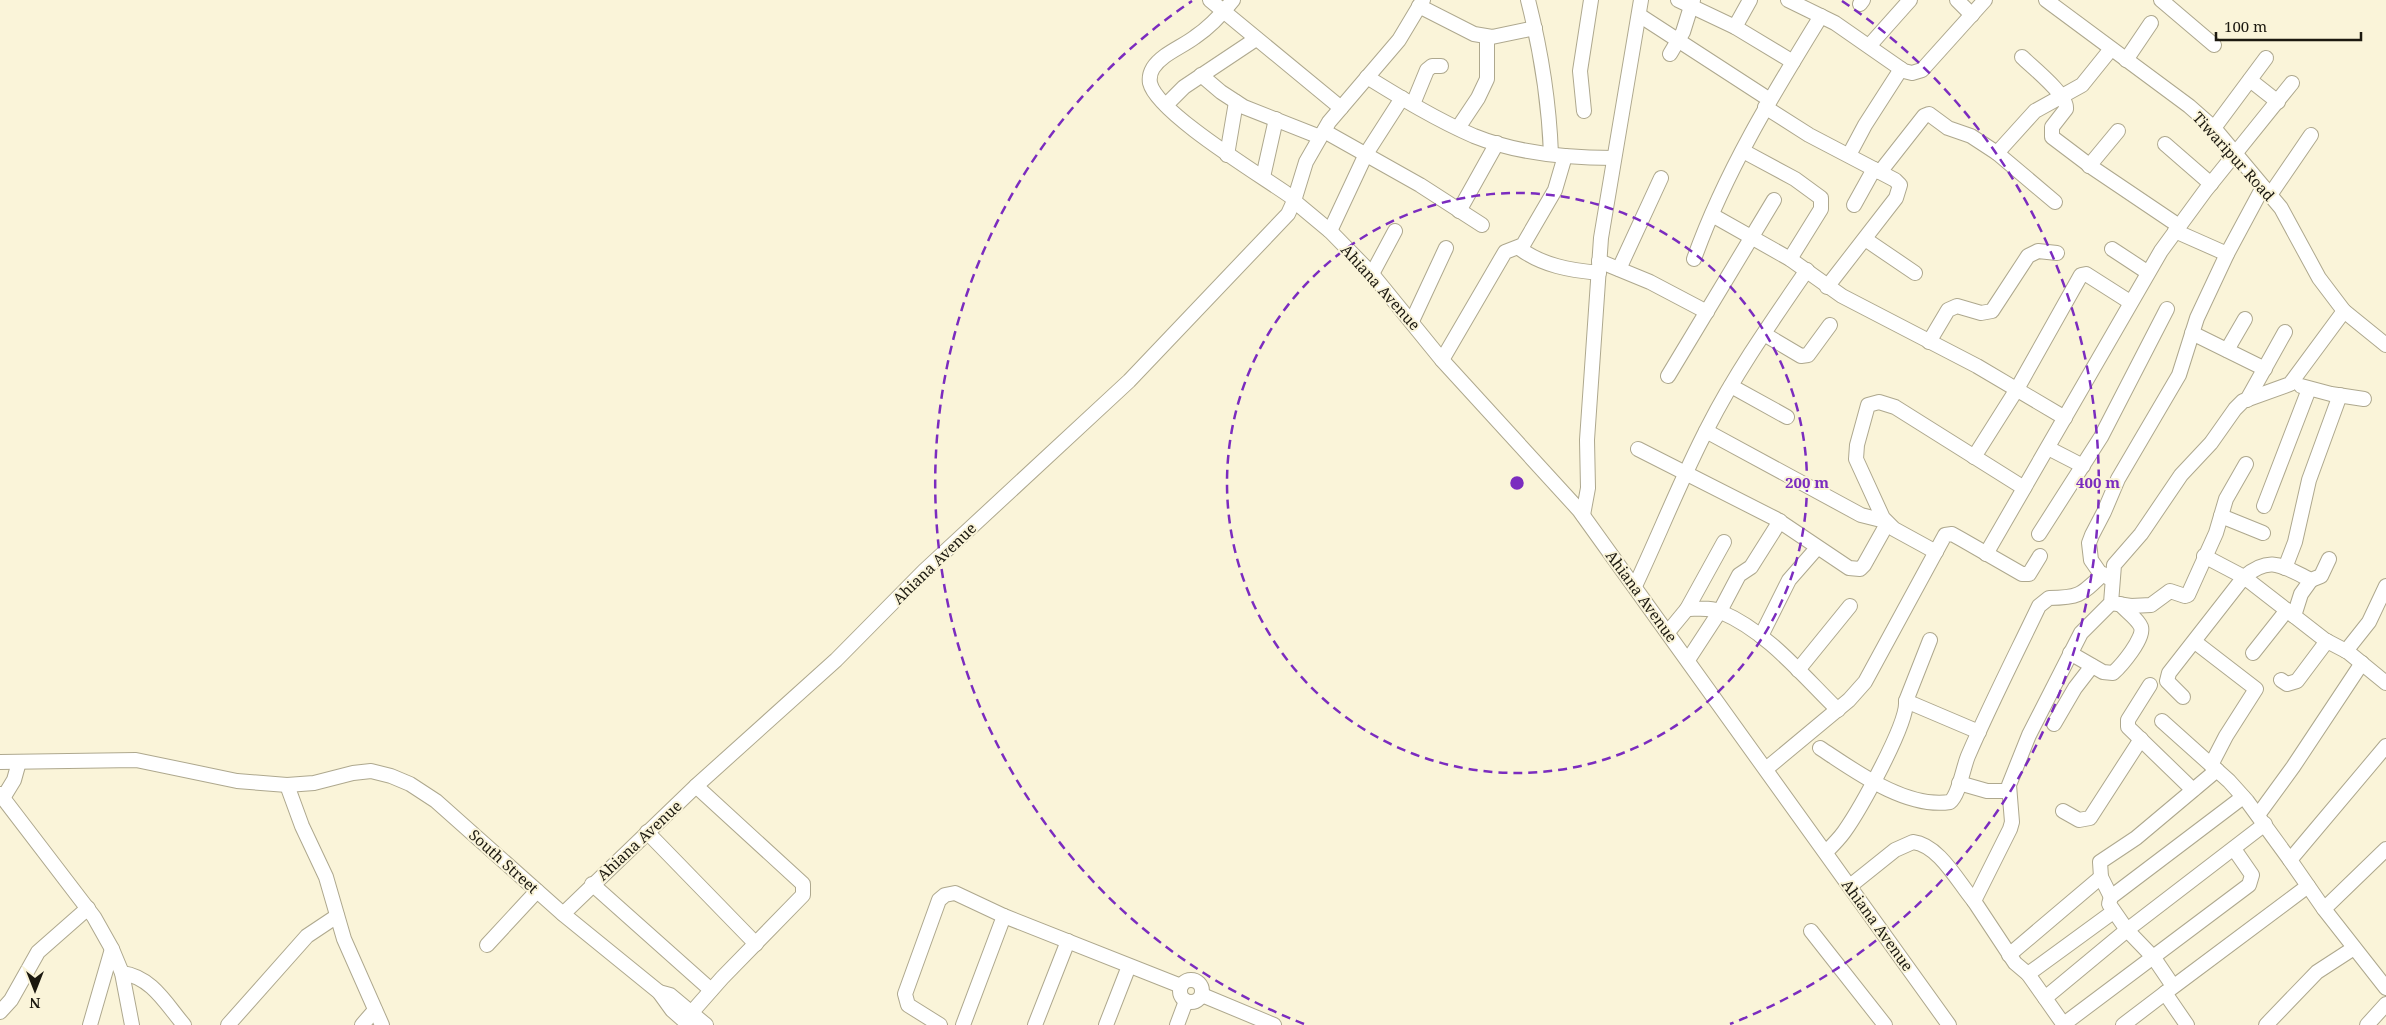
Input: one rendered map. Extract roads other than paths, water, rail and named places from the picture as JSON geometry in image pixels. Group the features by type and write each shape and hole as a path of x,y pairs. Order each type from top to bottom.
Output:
{"street":[{"path":"1210,0 1229,5 1256,39 1341,108"},
{"path":"1519,248 1523,245 1549,202 1558,155 1535,28 1528,0"},
{"path":"1584,111 1580,71 1591,0"},
{"path":"1583,515 1588,488 1587,440 1601,238 1641,0"},
{"path":"1678,0 1693,2 1793,62"},
{"path":"1735,27 1750,0"},
{"path":"1788,0 1821,16 1869,46 1901,69 1912,73 1922,70 1984,0"},
{"path":"1869,46 1910,0"},
{"path":"1957,0 1972,15"},
{"name":"Tiwaripur Road","path":"2046,0 2190,106 2214,128 2236,152 2294,230 2319,278 2344,311 2386,345"},
{"path":"2161,0 2214,45"},
{"path":"1670,54 1687,23 1693,2"},
{"path":"1294,201 1306,162 1322,134 1341,108 1399,40 1421,3 1474,34 1487,37 1535,28"},
{"name":"Ahiana Avenue","path":"1229,5 1204,31 1158,62 1149,76 1153,91 1166,105 1227,155 1263,176 1330,231 1372,274 1442,360 1583,515 1950,1025"},
{"path":"1639,15 1768,103 1809,135 1899,183 1901,190 1827,287"},
{"path":"1694,259 1712,216 1768,103 1821,16"},
{"path":"2126,60 2151,23"},
{"path":"1458,128 1478,98 1487,79 1487,37"},
{"path":"1166,105 1184,87 1256,39"},
{"path":"1997,153 2035,111 2082,85 2111,49"},
{"path":"2022,57 2061,95 2066,103 2066,109 2052,127 2050,134 2090,166 2177,229 2227,254"},
{"path":"2214,128 2266,58"},
{"path":"1330,231 1366,154 1408,101 1427,70 1432,66 1441,66"},
{"path":"1849,155 1865,124 1901,69"},
{"path":"1201,75 1236,102 1276,119 1322,134 1366,154 1420,184 1482,225"},
{"path":"1367,77 1458,128 1497,143 1558,155 1614,158"},
{"path":"2250,80 2278,102"},
{"path":"1986,554 2147,272 2211,184 2292,83"},
{"path":"1227,155 1236,102"},
{"path":"1854,205 1877,170 1927,114 1948,128 1971,136 1997,153 2055,202"},
{"path":"1263,176 1276,119"},
{"path":"2090,166 2118,131"},
{"path":"2070,653 2103,672 2113,673 2140,638 2142,628 2115,604 2107,577 2094,566 2090,554 2092,535 2118,478 2176,380 2192,333 2227,254 2266,191 2311,135"},
{"path":"1459,211 1497,143"},
{"path":"2165,144 2211,184"},
{"path":"1743,151 1795,179 1821,198 1821,209 1790,259"},
{"path":"1618,269 1661,178"},
{"path":"1668,376 1774,200"},
{"name":"Ahiana Avenue","path":"563,914 592,884 696,786 836,660 924,571 1129,381 1288,214 1294,201"},
{"path":"1712,216 1790,259 1827,287 2017,389 2065,418"},
{"path":"1372,274 1395,231"},
{"path":"1865,239 1915,273"},
{"path":"1412,321 1446,248"},
{"path":"1442,360 1505,252 1511,248 1519,248 1539,261 1554,266 1618,269 1650,282 1707,312"},
{"path":"2112,249 2147,272"},
{"path":"1929,342 1948,310 1957,306 1981,313 1992,311 2028,256 2038,251 2058,253"},
{"path":"1635,586 1685,472 1706,431 1731,386 1806,270"},
{"path":"1974,458 2017,389 2081,275 2086,274 2130,302"},
{"path":"2039,534 2106,429 2167,309"},
{"path":"1820,748 1874,782 1904,796 1944,803 1953,800 1978,732 2039,606 2049,598 2069,598 2078,595 2107,577 2117,559 2141,534 2181,475 2211,443 2235,409 2247,400 2290,384 2344,311"},
{"path":"2227,350 2245,319"},
{"path":"1764,334 1801,356 1805,356 1808,355 1830,325"},
{"path":"2247,400 2285,332"},
{"path":"2192,333 2265,369"},
{"path":"2292,381 2309,389 2364,399"},
{"path":"1731,386 1786,417"},
{"path":"2264,506 2309,389"},
{"path":"2285,568 2300,523 2309,480 2340,395"},
{"path":"1886,522 1856,459 1857,445 1868,406 1879,402 1895,407 2024,488"},
{"path":"1706,431 1861,515 1886,522 1936,552"},
{"path":"2048,448 2083,466"},
{"path":"1638,449 1780,522 1848,568 1860,569 1886,522"},
{"path":"1974,901 2010,829 2012,822 2009,791 2010,779 2029,735 2081,633 2115,604 2151,605 2170,591 2186,596 2216,533 2226,499 2246,464"},
{"path":"2221,516 2263,533"},
{"path":"1688,660 1720,611 1739,575 1751,567 1780,522"},
{"path":"1766,769 1849,700 1872,672 1943,538 1948,534 1961,538 1986,554 2026,575 2032,570 2040,556"},
{"path":"1668,632 1687,609 1724,542"},
{"path":"1761,636 1789,580 1817,548"},
{"path":"2204,556 2244,577 2327,641 2346,651 2386,683"},
{"path":"2253,653 2290,613 2311,580 2321,576 2329,560"},
{"path":"2183,697 2167,681 2167,678 2206,624 2244,577 2260,565 2271,564 2311,580"},
{"path":"2346,651 2369,622 2386,586"},
{"path":"1798,670 1850,606"},
{"path":"1687,609 1720,611 1761,636 1838,710"},
{"path":"1826,852 1846,830 1874,782 1902,722 1907,708 1906,701 1930,640"},
{"path":"2281,680 2291,684 2297,681 2327,641"},
{"path":"2111,897 2101,877 2099,865 2102,860 2136,838 2193,790 2214,767 2226,736 2256,689 2194,642"},
{"path":"2045,998 2127,930 2234,849 2262,820 2362,663"},
{"path":"2054,724 2075,688 2092,666"},
{"path":"2150,685 2128,720 2128,727 2193,790"},
{"path":"1906,701 1978,732"},
{"path":"2162,722 2214,767 2244,797 2324,909 2386,988"},
{"path":"2063,811 2079,820 2090,818 2141,739"},
{"path":"2290,860 2386,746"},
{"name":"South Street","path":"0,762 136,760 237,781 287,785 314,783 353,773 371,771 391,776 410,784 436,801 563,914 660,992 672,1010 706,1025"},
{"path":"19,762 14,780 2,796 88,908 112,950 122,973 132,1025"},
{"path":"1959,783 1988,791 2009,791"},
{"path":"287,785 306,836 326,877 344,939 382,1025"},
{"path":"690,1019 711,990 803,895 803,884 696,786"},
{"path":"2187,1025 2154,958 2127,930 2109,904 2111,897 2244,797"},
{"path":"647,832 756,944"},
{"path":"1850,886 1895,850 1913,842 1928,847 1942,860 1974,901 2009,955 2028,974 2064,1025 2249,885 2252,875 2234,849"},
{"path":"2324,909 2386,849"},
{"path":"2009,955 2101,877"},
{"path":"592,884 711,990"},
{"path":"2123,1025 2308,886"},
{"path":"487,945 537,891"},
{"path":"940,1025 908,1006 905,994 939,900 945,895 954,892 1004,916 1180,986"},
{"path":"0,1012 11,1000 38,952 88,908"},
{"path":"2028,974 2113,912"},
{"path":"228,1025 307,936 336,916"},
{"path":"963,1025 1004,916"},
{"path":"1811,931 1885,1025"},
{"path":"1035,1025 1068,941"},
{"path":"2266,1025 2317,972 2354,948"},
{"path":"90,1025 112,950"},
{"path":"1106,1025 1129,966"},
{"path":"122,973 142,979 154,988 184,1025"},
{"path":"1194,979 1201,985 1202,995 1196,1001 1186,1001 1180,995 1180,986 1187,980 1194,979"},
{"path":"1202,995 1249,1020 1274,1025"},
{"path":"1177,1025 1186,1001"},
{"path":"2367,1025 2386,1004"},
{"path":"362,1025 375,1010"}]}
